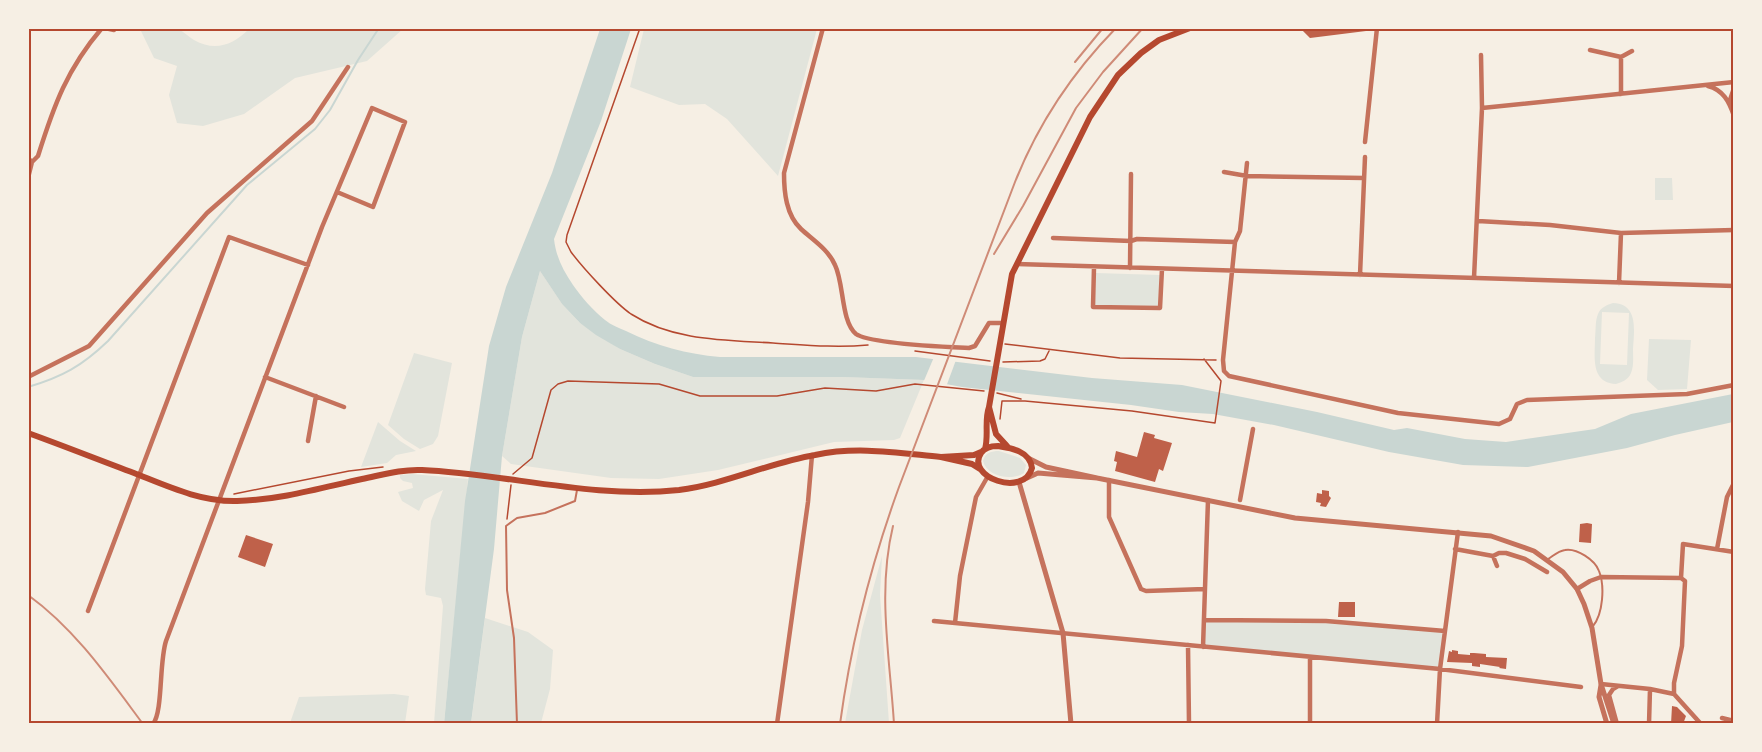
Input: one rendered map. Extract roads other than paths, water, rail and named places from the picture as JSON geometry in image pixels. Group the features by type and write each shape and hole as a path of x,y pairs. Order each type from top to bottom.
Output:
{"main road":[{"path":"980,469 978,459 988,437 986,423 1007,292 1015,264 1089,117 1104,93 1127,65 1150,45 1190,28"},
{"path":"28,433 191,494 237,501 274,497 403,471 452,473 632,492 691,488 726,481 812,455 845,450 885,451 941,457 972,464 1001,482 1019,482 1027,478 1032,468 1028,458 1010,448 996,434 989,404"},
{"path":"941,457 974,454 993,446 1010,448"}],"street":[{"path":"28,178 30,160 38,156 58,95 65,82 90,42 104,28 114,30"},
{"path":"824,28 784,173 784,191 794,221 824,248 834,262 842,287 848,320 853,330 867,339 969,348 975,346 989,323 1002,323"},
{"path":"1365,142 1377,28"},
{"path":"1590,50 1621,57 1632,51"},
{"path":"1474,278 1482,108 1481,55"},
{"path":"1621,57 1621,94"},
{"path":"28,377 89,346 207,213 312,121 348,67"},
{"path":"1482,108 1734,82"},
{"path":"1705,85 1716,88 1725,96 1734,116"},
{"path":"1729,103 1734,88"},
{"path":"153,723 158,717 164,648 308,265 337,192 372,108 405,122 372,207 337,192"},
{"path":"1360,275 1365,157"},
{"path":"1247,163 1240,231 1235,242 1223,360 1224,371 1233,377 1398,413 1498,424 1510,419 1517,404 1527,399 1687,394 1734,386"},
{"path":"1224,172 1247,176 1364,178"},
{"path":"1130,268 1131,174"},
{"path":"1478,221 1550,225 1622,233 1734,230"},
{"path":"1619,283 1622,233"},
{"path":"88,611 229,237 308,265"},
{"path":"1053,238 1235,242"},
{"path":"1361,258 1368,258"},
{"path":"1015,264 1734,286"},
{"path":"1094,267 1093,307 1160,308 1162,269"},
{"path":"265,377 344,407"},
{"path":"308,441 316,396"},
{"path":"1240,500 1253,429"},
{"path":"777,723 808,502 812,455"},
{"path":"1028,458 1046,467 1313,520 1458,532 1506,540 1534,550 1563,572 1577,590 1584,604 1592,628 1601,684 1615,723"},
{"path":"1027,478 1043,473 1097,478"},
{"path":"955,623 960,576 976,497 988,476"},
{"path":"1109,480 1109,517 1141,589 1146,591 1205,589"},
{"path":"1019,482 1063,633 1071,723 1059,723"},
{"path":"1717,549 1727,497 1734,483"},
{"path":"1203,646 1208,500"},
{"path":"1437,723 1440,669 1458,532"},
{"path":"1681,578 1683,544 1734,552"},
{"path":"1455,549 1493,556 1500,553 1510,554 1531,562 1547,572"},
{"path":"1493,556 1497,566"},
{"path":"1577,590 1601,577 1681,578 1685,581 1682,646 1674,683 1674,694"},
{"path":"1204,620 1326,621 1445,630"},
{"path":"934,621 1440,669 1581,687"},
{"path":"1188,645 1189,723"},
{"path":"1310,657 1310,723"},
{"path":"1601,684 1650,688 1674,694 1701,723"},
{"path":"1601,684 1599,697 1607,723"},
{"path":"1615,723 1609,695 1613,689 1621,685"},
{"path":"1649,723 1650,688"},
{"path":"158,717 162,722"},
{"path":"1722,718 1734,721"}],"lane":[{"path":"517,723 514,639 507,590 506,526 517,518 545,513 575,501 577,487"},
{"path":"1548,559 1563,550 1574,551 1593,562 1598,568 1601,577 1600,613 1592,628"}],"waterway":[{"path":"28,387 71,370 108,341 247,185 315,129 330,110 379,28"}],"railway":[{"path":"1075,62 1103,28"},
{"path":"840,724 856,634 889,516 1015,182 1034,140 1058,100 1085,63 1116,28"},
{"path":"994,254 1076,108 1103,72 1143,28"},
{"path":"893,526 888,551 885,600 894,724"},
{"path":"28,595 76,638 104,671 143,724"}]}
